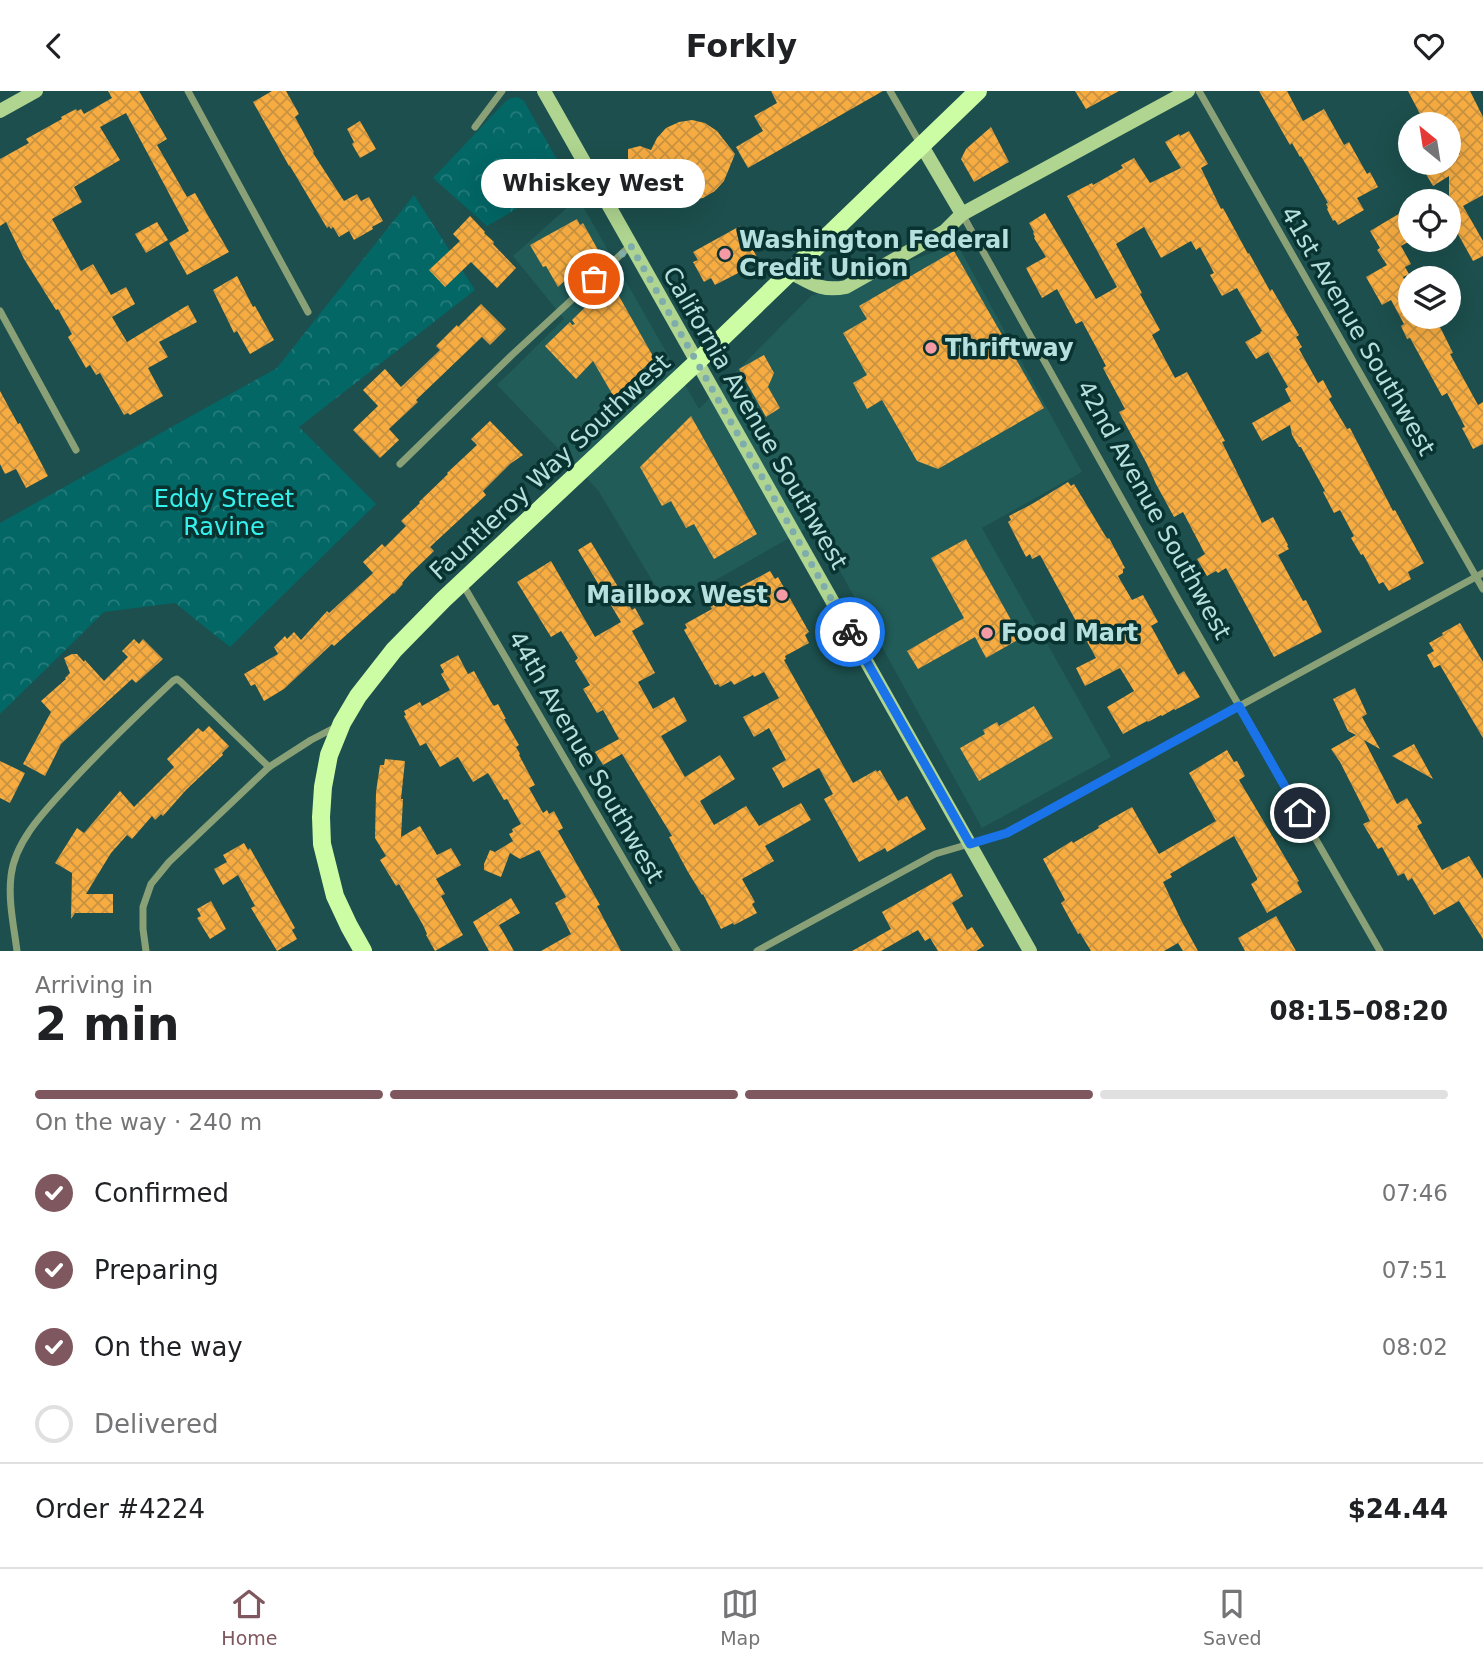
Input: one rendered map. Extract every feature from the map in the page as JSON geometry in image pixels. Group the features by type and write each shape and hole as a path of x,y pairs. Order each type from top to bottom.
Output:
{"main road":[{"path":"0,111 36,91"},
{"name":"California Avenue Southwest","path":"544,91 1030,951"},
{"name":"Fauntleroy Way Southwest","path":"363,951 335,896 322,844 321,817 329,755 342,723 358,696 394,650 462,582 697,362 978,91"},
{"path":"790,272 823,289 846,287 945,231 962,215 1188,91"},
{"name":"42nd Avenue Southwest","path":"922,146 962,215"}],"street":[{"path":"188,91 308,312"},
{"path":"475,127 502,91"},
{"name":"42nd Avenue Southwest","path":"890,91 922,146"},
{"name":"41st Avenue Southwest","path":"1199,91 1480,575 1483,589"},
{"name":"42nd Avenue Southwest","path":"962,215 1380,951"},
{"path":"400,464 513,354 631,246"},
{"path":"0,311 76,450"},
{"path":"757,951 934,854 1007,833 1480,575"},
{"name":"44th Avenue Southwest","path":"462,582 677,951"},
{"path":"18,951 11,898 11,875 26,836 109,741 173,681 177,679 269,767"},
{"path":"146,951 143,907 151,884 186,845 269,767 342,723"}],"shaded area":[{"path":"578,198 699,409 811,296 957,244 1082,472 982,528 1111,757 982,828 814,524 668,607 598,490 497,385 564,319 513,256"}],"green space":[{"path":"518,97 524,101 568,179 487,226 433,178 506,101"},
{"name":"Eddy Street Ravine","path":"414,195 475,290 299,427 376,504 230,647 175,603 104,612 0,714 0,523 277,368"}],"building":[{"path":"108,91 139,91 167,139 157,145 187,197 195,193 229,252 187,275 169,243 189,231 126,113 100,127 120,160 74,187 82,202 52,219 81,271 93,264 111,295 126,287 135,304 112,317 127,342 188,305 197,322 159,342 168,357 148,368 163,396 130,415 124,415 100,373 96,375 90,365 86,368 68,337 72,334 24,259 6,222 0,226 0,159 29,143 26,139 62,119 61,117 76,109 81,109 84,114 112,98"},
{"path":"272,91 286,91 299,114 295,117 313,153 344,201 357,194 361,201 369,197 383,221 372,227 373,229 354,240 349,231 339,237 333,227 327,228 253,102"},
{"path":"771,91 883,91 748,168 736,147 763,131 754,116 777,103"},
{"path":"1075,91 1119,91 1086,109"},
{"path":"1259,91 1287,91 1303,121 1324,109 1344,145 1349,142 1367,174 1370,172 1378,187 1357,198 1364,210 1338,225 1333,221 1327,209 1328,203"},
{"path":"1408,91 1470,91 1483,117 1483,195 1463,206 1483,241 1483,256 1473,261 1461,240 1461,189 1449,189 1449,176 1433,186 1427,175 1461,175 1461,112 1419,112"},
{"path":"692,120 705,123 717,131 735,154 724,181 715,191 703,198 690,200 665,191 651,168 638,171 628,167 628,149 640,146 651,150 666,128"},
{"path":"360,121 376,149 360,158 347,129"},
{"path":"991,127 1009,162 974,182 961,159 966,149"},
{"path":"1189,131 1208,164 1201,168 1221,209 1223,208 1270,291 1272,289 1299,335 1296,337 1302,347 1299,349 1318,383 1323,380 1332,397 1329,399 1347,429 1350,428 1393,511 1395,510 1424,563 1408,572 1411,579 1389,591 1383,582 1379,584 1351,538 1354,536 1340,510 1334,513 1323,492 1325,491 1292,435 1290,425 1262,441 1252,423 1291,401 1285,389 1288,387 1268,352 1256,359 1245,342 1262,331 1237,288 1222,296 1210,275 1214,273 1200,247 1196,250 1191,241 1161,258 1144,227 1116,244 1160,330 1152,335 1175,378 1187,372 1225,441 1222,442 1262,523 1273,517 1289,549 1278,555 1322,632 1274,657 1226,568 1207,576 1197,559 1205,554 1183,512 1174,517 1156,484 1119,412 1125,409 1082,321 1076,324 1057,289 1042,298 1026,268 1046,257 1034,238 1029,223 1045,213 1096,299 1117,287 1067,196 1123,168 1121,165 1134,158 1150,183 1181,168 1165,142"},
{"path":"1398,214 1398,252 1404,252 1411,264 1398,266 1398,313 1391,300 1382,305 1366,277 1387,265 1377,250 1380,248 1370,231"},
{"path":"470,216 516,268 497,288 471,262 445,287 429,270 460,241 453,234"},
{"path":"577,219 580,225 583,223 598,250 558,287 530,245"},
{"path":"157,222 168,240 146,253 135,234"},
{"name":"Washington Federal Credit Union","path":"740,226 757,257 739,267 742,271 715,285 711,278 704,282 693,262 698,260 693,252"},
{"name":"Thriftway","path":"954,251 1044,408 938,469 917,461 882,400 867,409 853,383 867,375 843,333 867,319 859,306"},
{"path":"237,276 274,340 250,354 237,331 234,333 213,290"},
{"path":"611,282 654,358 614,397 593,361 576,379 545,346 570,322 575,324 572,320"},
{"path":"481,304 506,329 490,345 482,337 416,400 418,402 389,429 399,440 380,458 353,430 378,406 363,390 385,369 401,387 440,350 436,346"},
{"path":"1402,329 1441,329 1453,353 1450,354 1478,405 1483,402 1483,444 1473,449 1447,393 1442,396 1410,338 1407,339"},
{"path":"764,355 774,373 768,387 780,408 766,417 739,369"},
{"path":"0,391 48,476 26,488 16,469 5,474 0,464"},
{"path":"691,416 757,534 714,559 694,524 686,528 671,501 662,506 640,467"},
{"path":"490,421 523,455 510,464 483,491 486,495 430,547 434,551 394,594 334,646 332,644 284,689 264,701 255,684 251,686 244,674 278,654 274,647 285,636 287,639 294,632 301,640 327,611 329,613 373,573 363,562 382,544 385,547 406,526 401,521 477,445 471,439"},
{"path":"1068,482 1071,486 1074,484 1109,538 1125,568 1118,576 1132,600 1143,595 1158,622 1151,626 1178,675 1184,671 1200,697 1123,734 1107,707 1134,691 1120,668 1085,686 1076,668 1096,658 1040,555 1032,559 1030,554 1026,557 1008,522 1011,520 1009,516"},
{"path":"966,539 1021,638 986,658 975,637 918,669 907,651 964,618 931,558"},
{"path":"591,542 632,610 635,608 644,624 632,631 655,673 638,682 653,709 674,697 687,721 661,736 685,777 720,755 735,779 700,801 714,825 746,806 759,826 801,803 811,820 765,846 774,861 742,879 755,902 752,904 757,913 734,925 733,923 721,929 669,837 672,836 622,754 603,765 595,752 619,739 603,710 597,713 583,689 590,685 575,661 578,658 561,631 551,637 517,582 551,561 595,637 621,622 578,550"},
{"path":"770,571 775,579 778,577 809,632 805,635 809,643 785,656 784,660 853,783 880,770 898,801 907,796 926,829 887,852 885,848 859,862 824,799 833,794 819,768 783,788 772,768 786,760 769,728 754,737 743,717 779,698 764,672 734,685 731,681 720,687 715,685 684,630 687,628 685,624 712,609 710,606 713,601"},
{"path":"1460,623 1483,662 1483,738 1440,665 1434,668 1427,655 1434,651 1429,643"},
{"path":"134,639 139,644 143,639 163,659 136,683 132,679 61,744 45,776 23,764 51,712 41,701 70,673 64,658 77,654 104,681 128,657 122,651"},
{"path":"458,655 468,674 474,671 494,706 498,704 535,785 529,788 543,813 547,810 549,814 554,811 563,828 558,831 600,905 597,906 621,951 541,951 571,934 555,903 566,897 539,850 520,859 510,853 501,877 484,870 490,850 495,852 513,841 509,834 521,824 488,773 473,782 458,757 440,767 426,743 420,746 404,716 404,711 420,702 422,706 450,690 441,674 444,672 440,665"},
{"path":"1355,688 1367,714 1362,717 1380,749 1364,740 1397,804 1407,798 1422,823 1417,826 1442,870 1469,856 1483,879 1483,939 1459,901 1434,915 1412,878 1408,881 1404,873 1398,876 1382,847 1378,849 1363,824 1370,821 1331,749 1356,735 1348,731 1333,699"},
{"path":"1034,706 1053,738 979,781 960,748 985,734 983,730 997,722 999,726"},
{"path":"209,726 229,746 223,755 163,816 161,814 155,820 152,816 132,839 127,835 111,853 86,894 113,894 113,913 75,913 71,919 72,873 55,863 77,828 84,833 120,791 134,807 174,767 167,759 198,728 203,732"},
{"path":"1414,744 1433,779 1392,756"},
{"path":"1227,750 1245,776 1239,780 1299,881 1297,882 1302,892 1267,913 1251,884 1257,878 1234,836 1170,874 1172,877 1163,882 1198,951 1183,951 1178,943 1164,951 1091,951 1061,903 1065,900 1043,859 1132,807 1159,854 1216,821 1189,773"},
{"path":"385,759 405,761 401,837 420,826 437,855 451,848 461,865 436,879 445,894 441,896 463,935 435,951 399,884 396,886 380,860 386,856 375,838 376,792 380,765 384,765"},
{"path":"0,761 25,773 10,803 0,798"},
{"path":"244,843 248,850 250,848 295,928 292,930 297,939 277,951 251,908 255,906 238,875 223,885 214,869 227,862 223,855"},
{"path":"951,873 963,896 952,903 967,930 972,927 984,946 976,951 938,951 930,938 925,941 918,930 881,951 852,951 891,929 882,912"},
{"path":"511,898 520,913 499,925 514,951 489,951 473,922"},
{"path":"211,901 226,929 210,939 197,918 201,916 197,909"},
{"path":"1276,916 1296,951 1245,951 1238,938"}],"way so far":[{"path":"594,279 631,246 850,632"}],"place":[{"name":"Washington Federal Credit Union","path":"725,254"},
{"name":"Whiskey West","path":"594,279"},
{"name":"Thriftway","path":"931,348"},
{"name":"Mailbox West","path":"782,595"},
{"name":"Food Mart","path":"987,633"}],"route":[{"path":"850,632 970,844 1007,833 1239,706 1300,813"}]}
